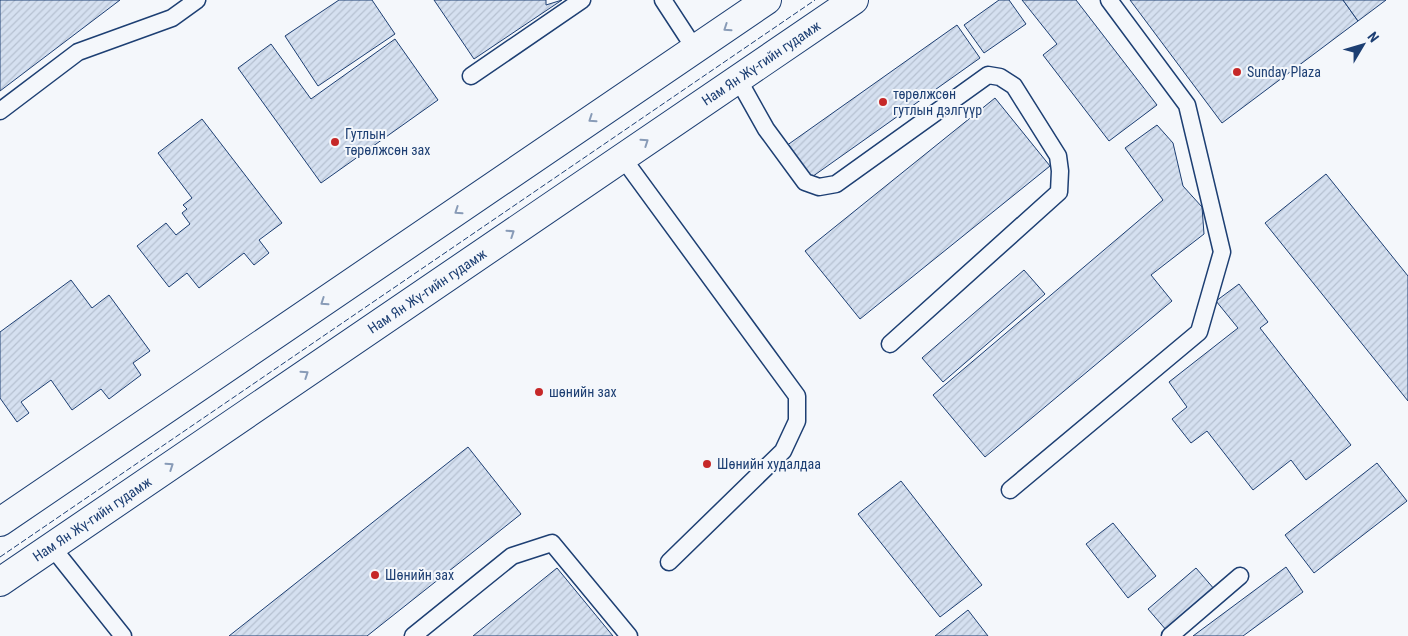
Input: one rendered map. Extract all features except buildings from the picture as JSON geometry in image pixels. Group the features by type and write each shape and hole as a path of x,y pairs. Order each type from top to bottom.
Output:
{"main road":[{"path":"0,522 767,0"},
{"name":"Нам Ян Жү-гийн гудамж","path":"2,578 52,546 854,0"}],"lane":[{"path":"0,111 78,52 172,18 197,0"},
{"path":"471,76 582,0"},
{"path":"663,0 695,49"},
{"path":"1010,490 1199,332 1222,252 1187,105 1109,0"},
{"path":"738,79 766,129 805,182 820,187 836,184 988,75 1000,77 1014,86 1058,156 1060,171 1059,192 890,344"},
{"path":"622,157 797,396 797,420 784,451 668,562"},
{"path":"413,636 512,556 552,543 629,636"},
{"path":"52,546 123,636"},
{"path":"1170,636 1240,576"}],"fence":[{"path":"0,557 815,0"}],"place":[{"name":"Sunday Plaza","path":"1237,72"},
{"name":"төрөлжсөн гутлын дэлгүүр","path":"883,102"},
{"name":"Гутлын төрөлжсөн зах","path":"335,142"},
{"name":"шөнийн зах","path":"539,392"},
{"name":"Шөнийн худалдаа","path":"707,464"},
{"name":"Шөнийн зах","path":"375,575"}]}
